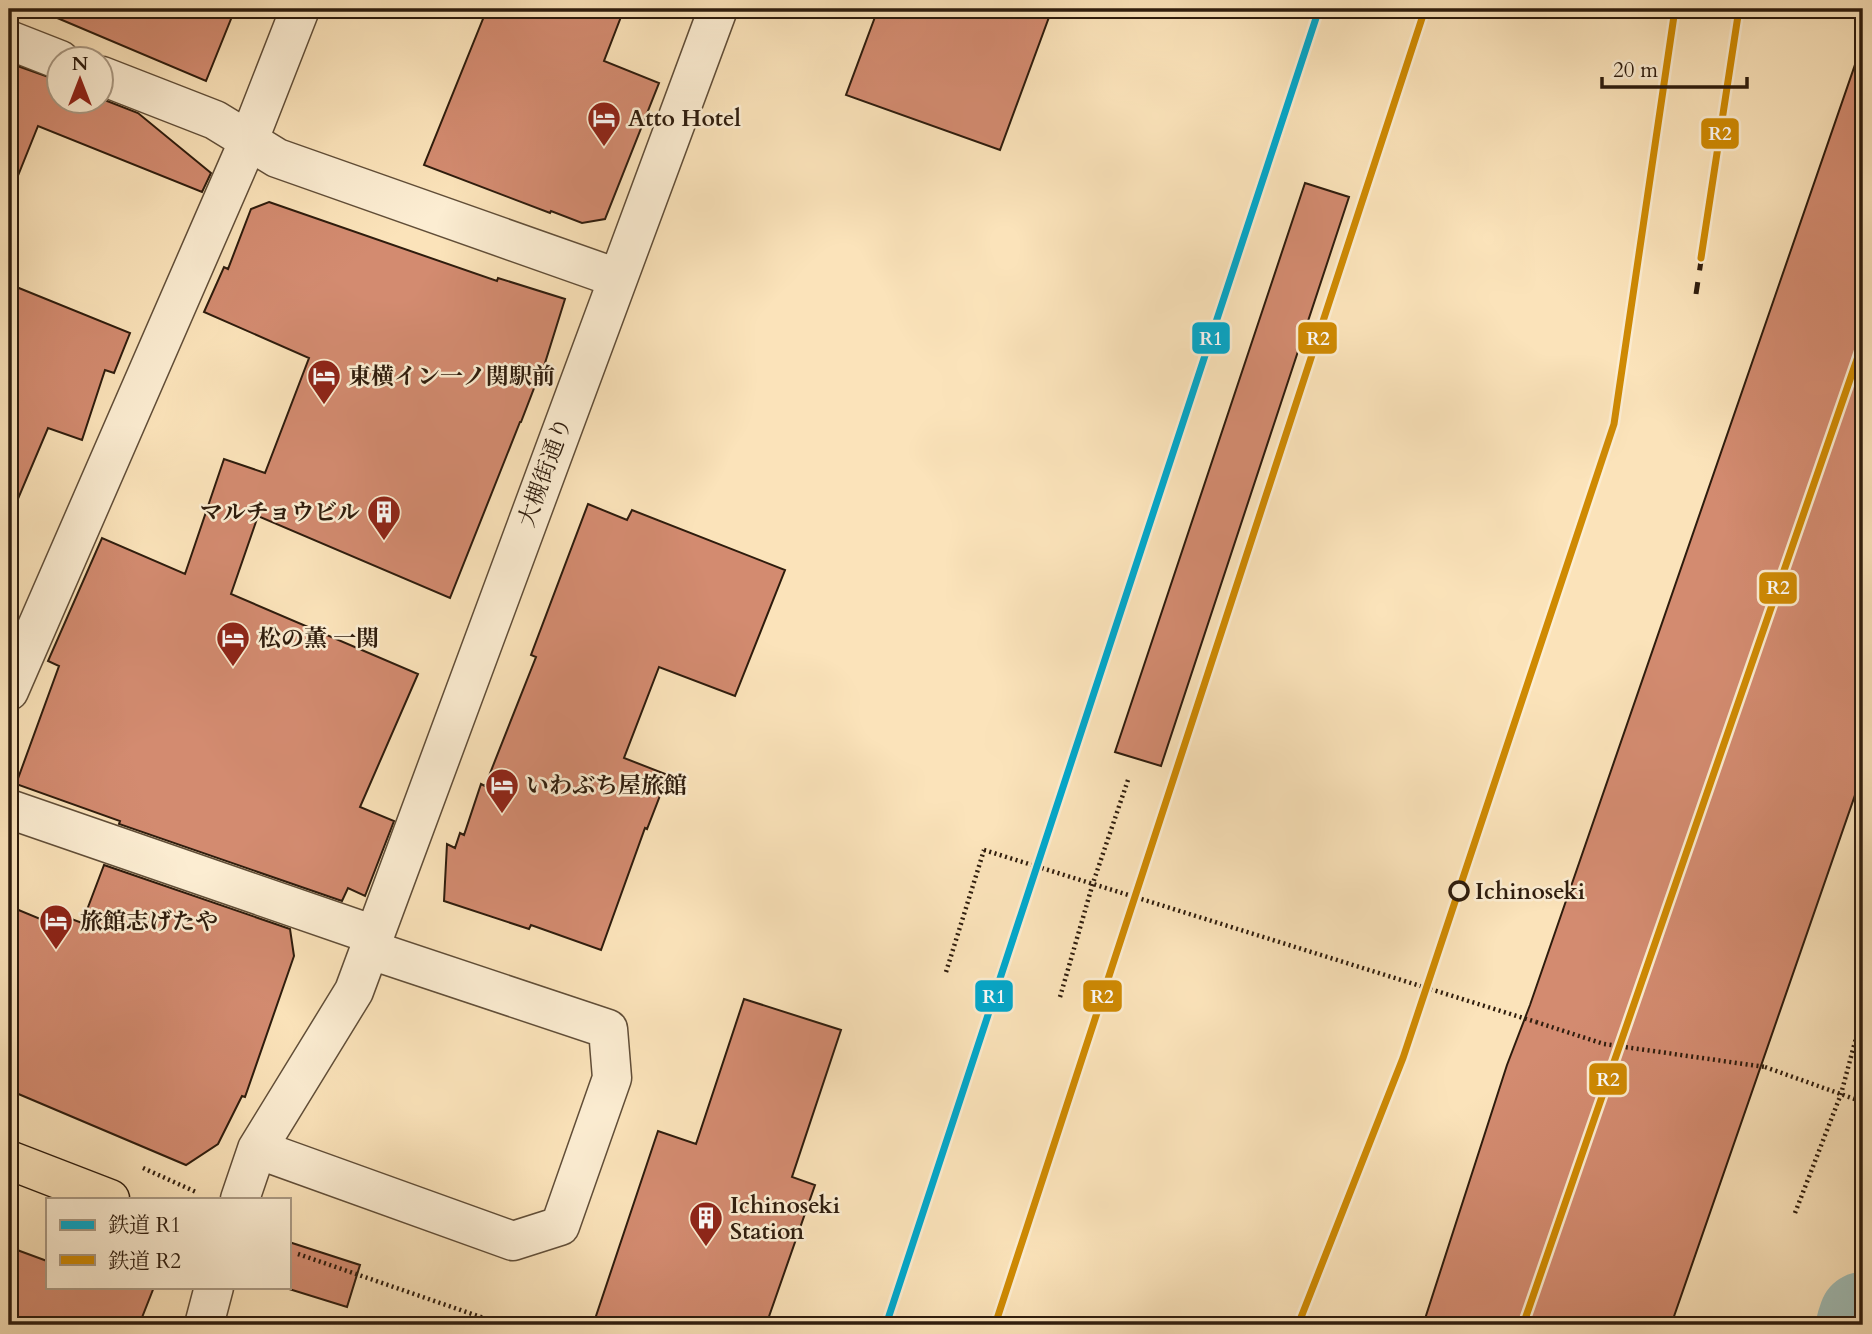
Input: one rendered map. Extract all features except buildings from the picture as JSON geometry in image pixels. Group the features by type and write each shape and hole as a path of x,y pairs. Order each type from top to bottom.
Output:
{"main road":[{"path":"9,1160 107,1198"}],"street":[{"path":"9,691 248,142 300,9"},
{"name":"大槻街通り","path":"240,1198 257,1149 354,991 718,9"},
{"path":"9,40 46,55"},
{"path":"116,81 215,120 277,158 617,278"},
{"path":"9,809 608,1029 612,1079 560,1226 513,1241 257,1149"}],"path":[{"path":"1060,997 1093,883 1129,777"},
{"path":"946,972 984,850 1604,1044 1765,1067 1863,1102"},
{"path":"1795,1213 1841,1094 1863,1012"},
{"path":"132,1163 201,1195"},
{"path":"298,1254 504,1325"}],"waterway":[{"path":"1860,1325 1863,1316"}],"railway":[{"path":"1010,1278 1425,9"},
{"path":"1298,1325 1403,1058 1614,424 1675,9"},
{"path":"1696,294 1739,9"},
{"path":"1523,1325 1863,342"}],"rail line":[{"name":"R1","path":"886,1325 1319,9"},
{"name":"R2","path":"995,1325 1425,9"},
{"name":"R2","path":"1298,1325 1403,1058 1614,424 1675,9"},
{"name":"R2","path":"1701,258 1739,9"},
{"name":"R2","path":"1523,1325 1863,342"}],"place":[{"name":"Atto Hotel","path":"604,148"},
{"name":"東横イン一ノ関駅前","path":"324,406"},
{"name":"マルチョウビル","path":"384,542"},
{"name":"松の薫 一関","path":"233,668"},
{"name":"いわぶち屋旅館","path":"502,815"},
{"name":"Ichinoseki","path":"1459,891"},
{"name":"旅館志げたや","path":"56,951"},
{"name":"Ichinoseki Station","path":"706,1248"}]}
